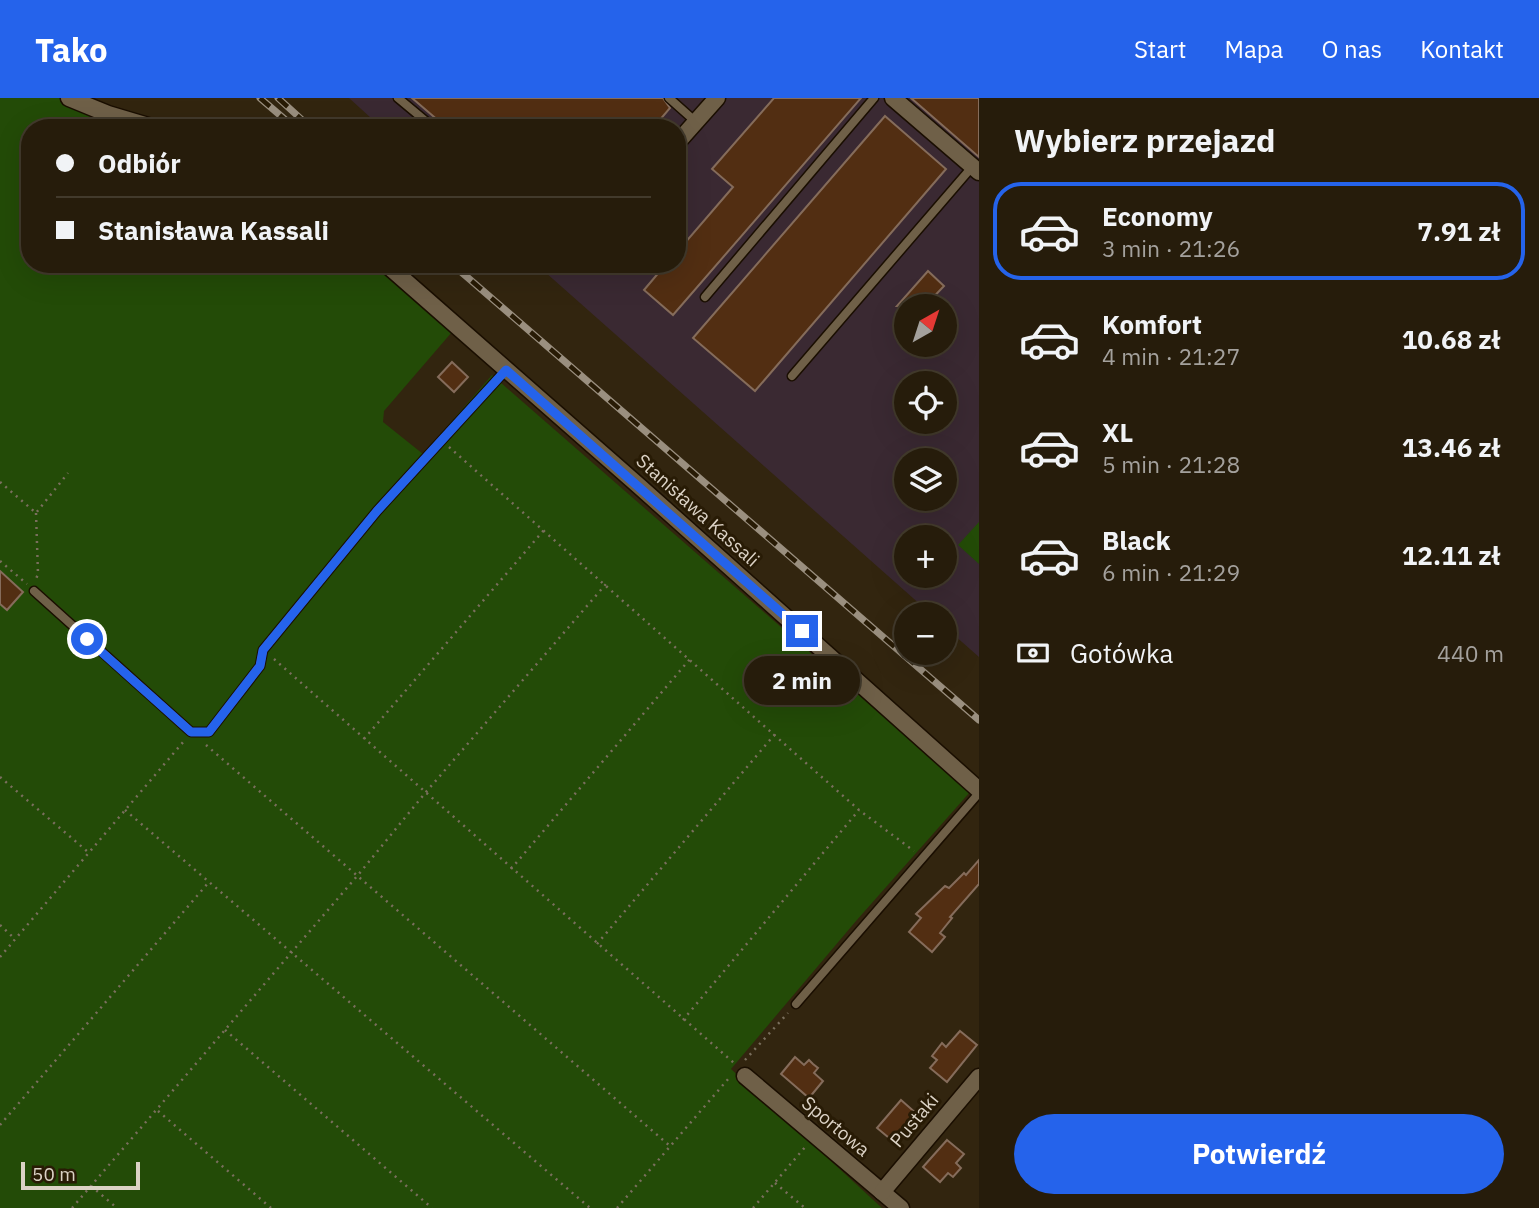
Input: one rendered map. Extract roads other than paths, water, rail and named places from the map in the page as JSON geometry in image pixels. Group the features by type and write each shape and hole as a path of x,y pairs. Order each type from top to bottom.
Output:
{"street":[{"path":"69,98 125,119"},
{"path":"686,133 717,98"},
{"path":"893,98 976,169"},
{"name":"Stanisława Kassali","path":"396,273 979,792"},
{"name":"Sportowa","path":"742,1072 901,1208"},
{"name":"Pustaki","path":"882,1192 979,1077"}],"lane":[{"path":"398,98 423,119"},
{"path":"669,98 696,122"},
{"path":"705,297 874,98"},
{"path":"792,376 976,169"},
{"path":"34,591 188,736 209,732 260,666 263,650 377,511 506,370"},
{"path":"796,1004 979,792"}],"railway":[{"path":"260,98 284,119"},
{"path":"278,98 301,119"},
{"path":"462,273 979,720"}]}
